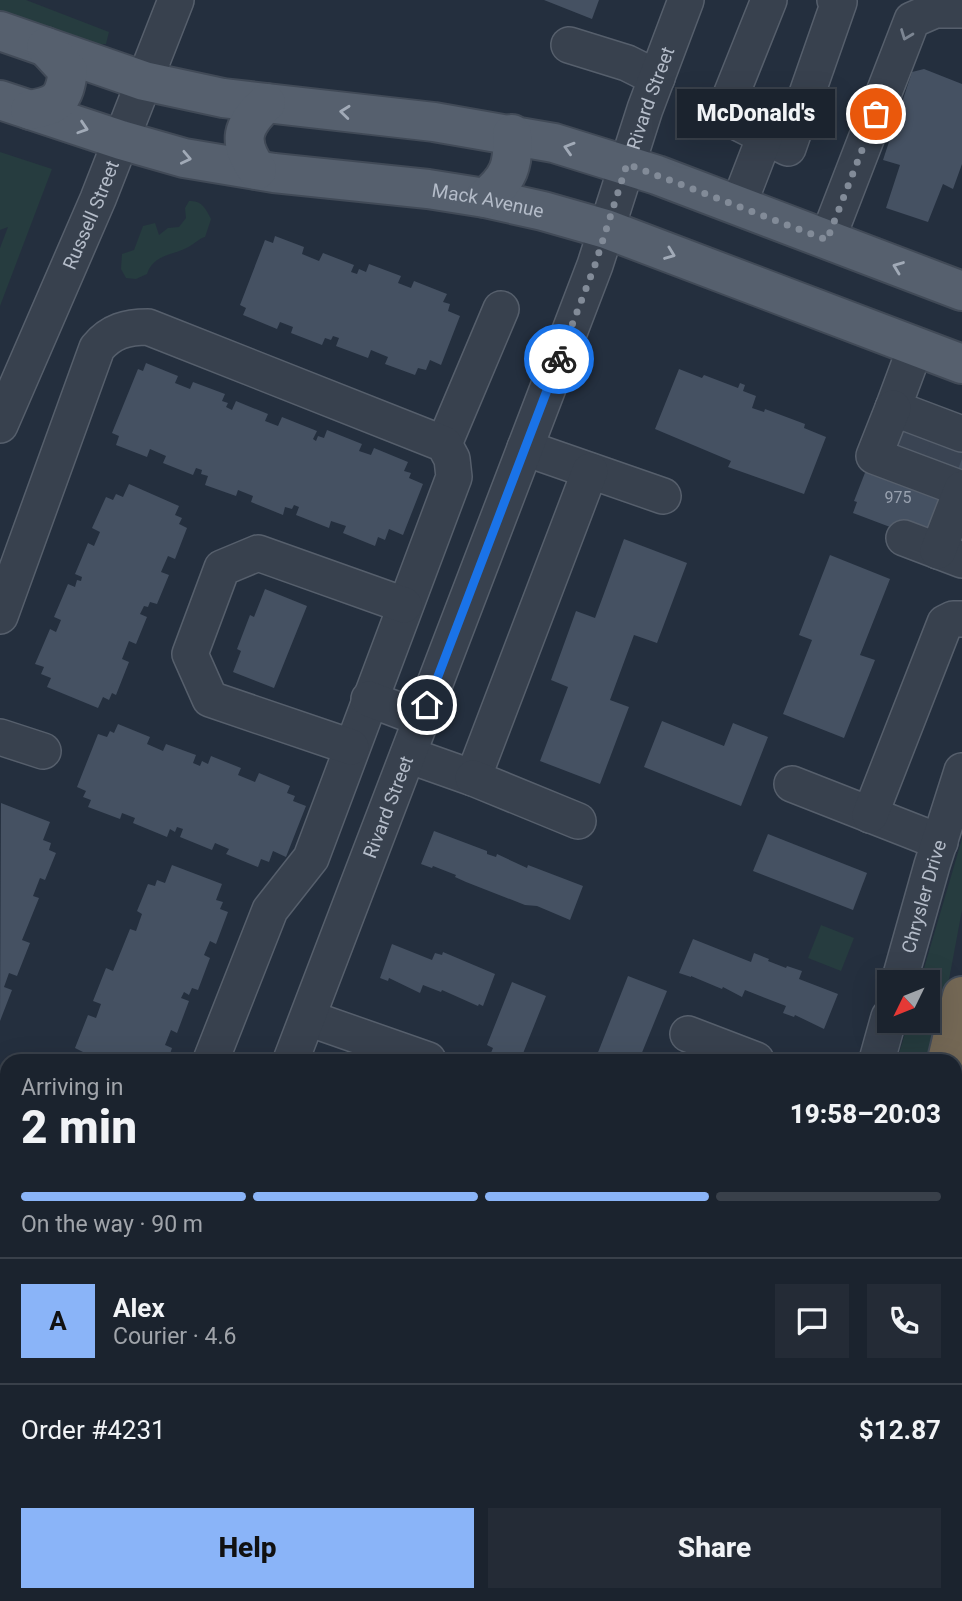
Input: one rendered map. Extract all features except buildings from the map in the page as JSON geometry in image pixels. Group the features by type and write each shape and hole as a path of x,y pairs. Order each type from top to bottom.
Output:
{"highway":[{"path":"948,1054 962,996"}],"main road":[{"path":"0,31 144,81 223,98 434,122 554,143 627,164 962,291"},
{"path":"15,105 51,106 65,92 68,71 46,47"},
{"path":"257,170 246,155 244,137 252,116 266,103"},
{"name":"Mack Avenue","path":"15,105 184,158 257,170 485,198 543,211 607,229 962,364"},
{"path":"485,198 500,186 509,171 513,152 512,134"}],"street":[{"name":"Rivard Street","path":"293,1054 607,229 627,164 686,0"},
{"path":"769,0 723,115 788,148 839,2 835,0"},
{"name":"Russell Street","path":"0,425 98,199 144,81 169,2"},
{"path":"827,240 912,20 936,10 962,10"},
{"path":"569,45 626,63 657,78"},
{"path":"738,205 765,136"},
{"path":"444,443 501,309"},
{"path":"0,615 97,348 107,337 120,331 133,327 148,327 444,443 452,459 454,477 311,858 270,910 213,1054"},
{"path":"916,346 874,456 940,454"},
{"path":"893,408 940,454 950,555 904,537"},
{"path":"525,448 663,496"},
{"path":"472,778 590,471"},
{"path":"351,747 210,699 190,654 222,568 258,553 404,605"},
{"path":"870,815 945,623 962,619"},
{"path":"375,684 427,705"},
{"path":"0,737 43,751"},
{"path":"408,755 578,821"},
{"name":"Chrysler Drive","path":"903,970 962,771"},
{"path":"792,784 940,842"},
{"path":"308,1018 411,1054"},
{"path":"879,1054 885,1033"},
{"path":"688,1034 740,1054"}],"green space":[{"path":"0,0 26,0 109,32 106,44 97,44 0,13"},
{"path":"0,152 52,169 0,306 0,248 8,227 0,230"},
{"path":"189,201 200,204 211,219 205,237 154,262 147,274 136,279 126,278 121,269 122,254 134,250 143,226 155,223 159,235 168,228 179,227 186,218 185,208"},
{"path":"962,839 962,910 940,1028 940,970 924,970"},
{"path":"821,925 854,938 841,971 808,958"},
{"path":"905,1033 939,1033 935,1054 899,1054"}],"tunnel":[{"path":"913,454 923,427"},
{"path":"941,465 951,438"}],"way so far":[{"path":"559,359 595,265 627,164 827,240 876,114"}],"place":[{"name":"McDonald's","path":"876,114"}],"route":[{"path":"427,705 559,359"}]}
